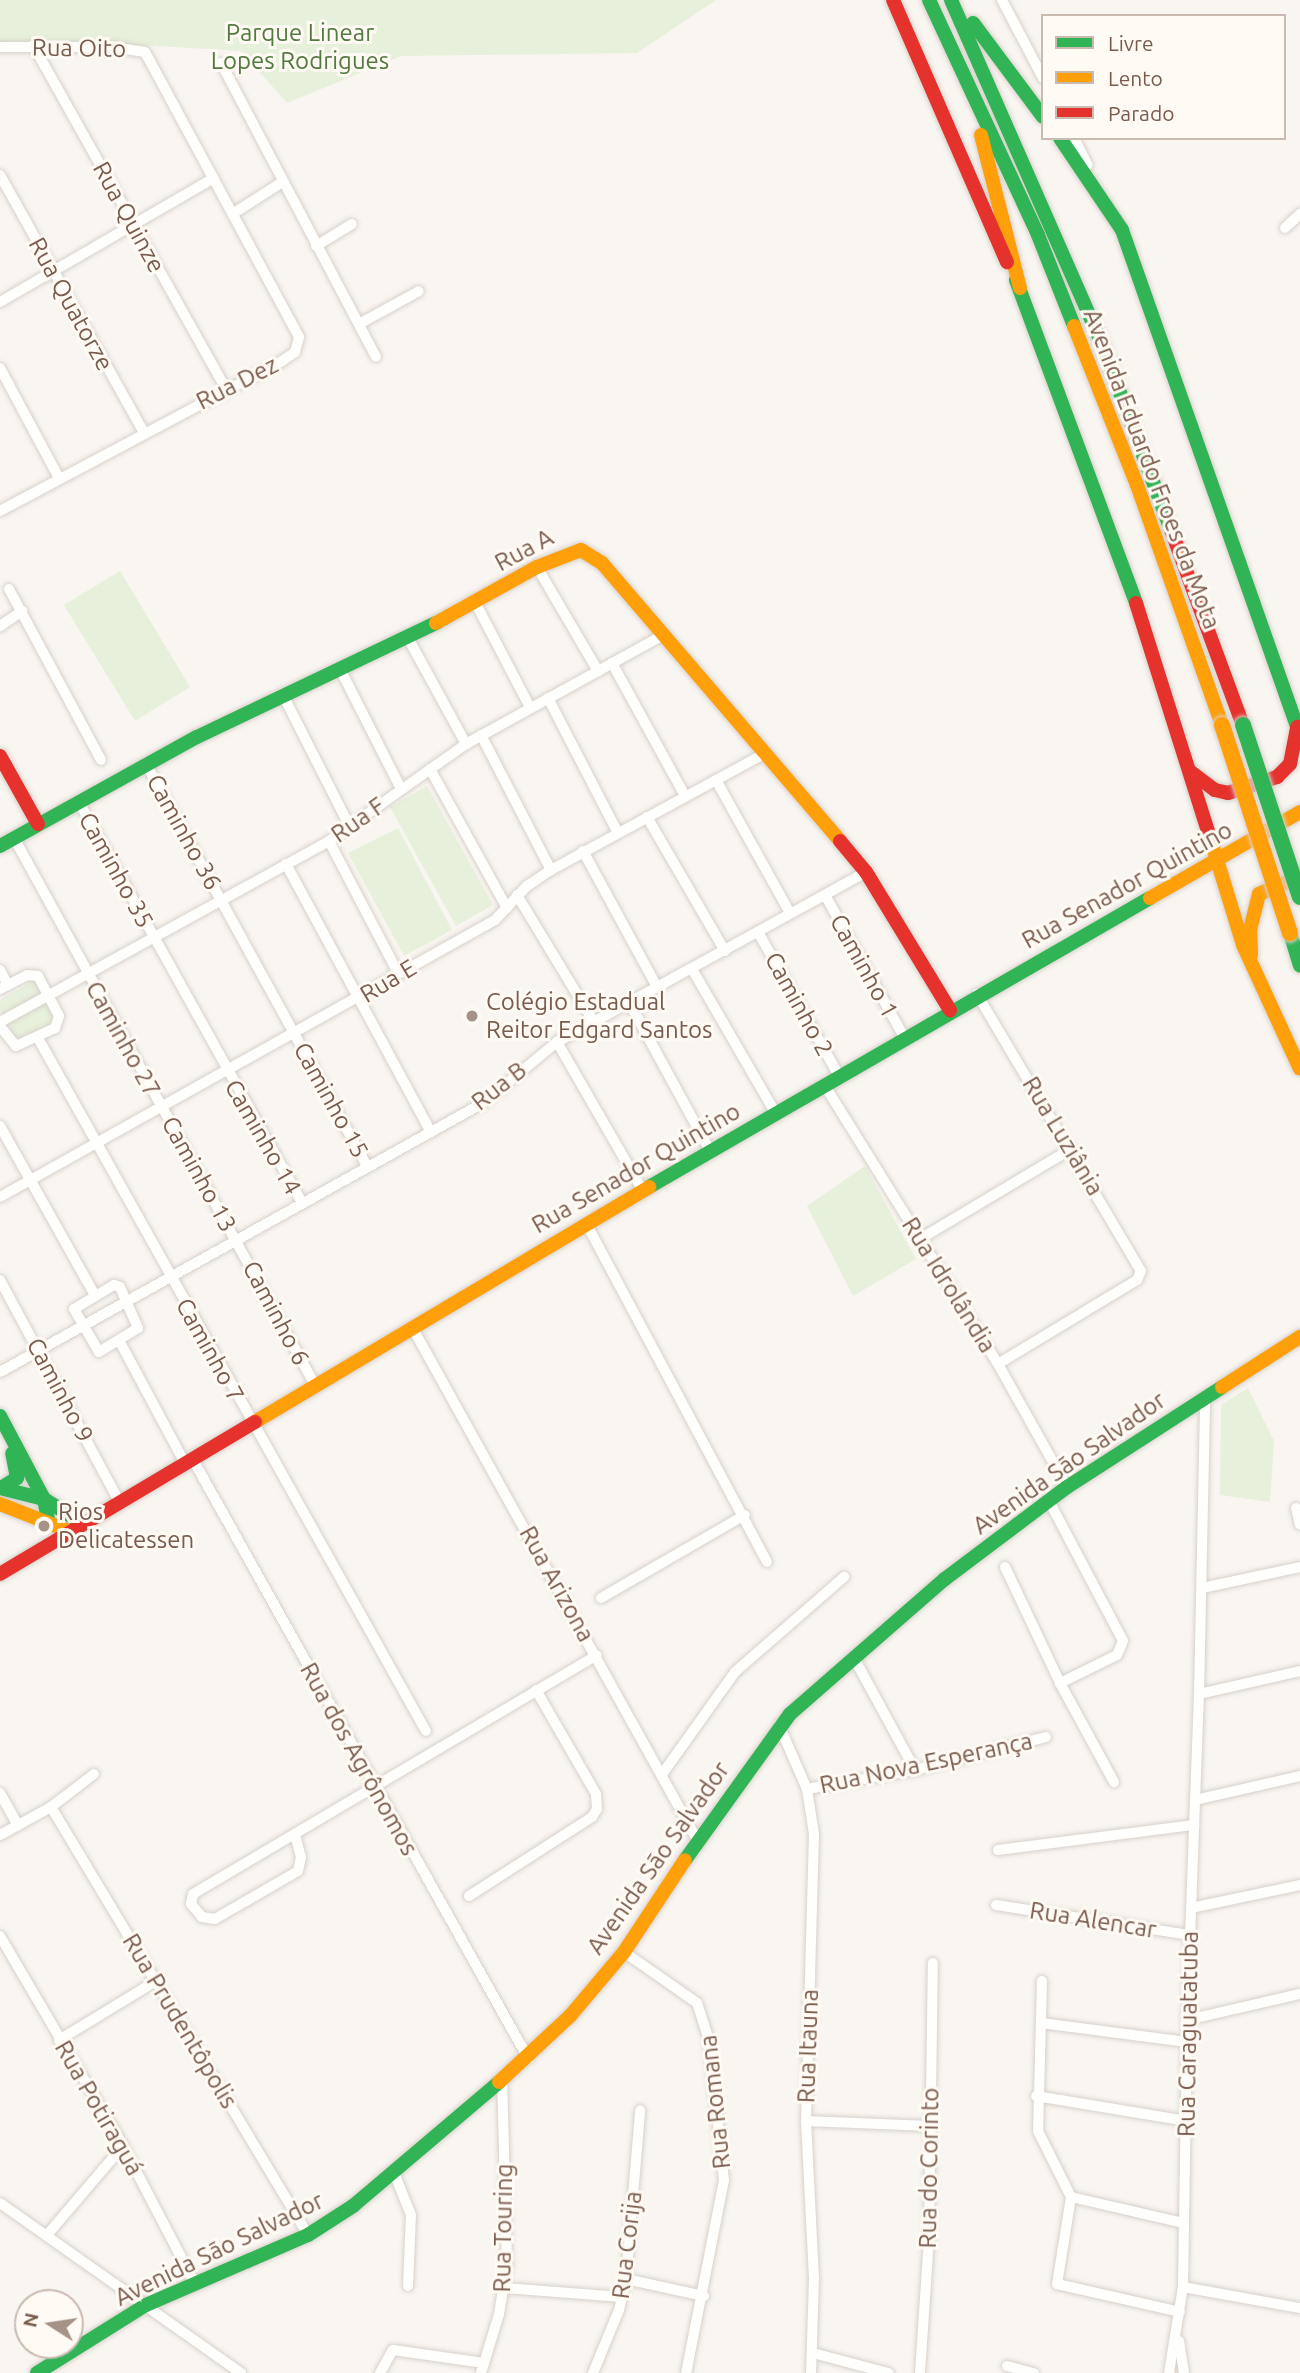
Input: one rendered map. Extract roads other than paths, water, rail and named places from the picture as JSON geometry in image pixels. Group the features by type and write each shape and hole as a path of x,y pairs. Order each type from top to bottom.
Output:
{"main road":[{"path":"892,0 985,218 1020,288"},
{"name":"Avenida Eduardo Froes da Mota","path":"929,0 1038,235 1137,485 1223,725 1300,966"},
{"name":"Avenida Eduardo Froes da Mota","path":"951,0 1101,339 1243,725 1300,897"},
{"path":"959,0 985,43 1041,114"},
{"path":"955,54 983,139 1020,288 1149,639 1251,962 1300,1069"},
{"path":"1061,140 1122,230 1299,731 1290,764 1278,778 1228,793 1191,772"},
{"name":"Rua A","path":"7,842 146,764 408,638 572,550 592,554 866,872 950,1010"},
{"path":"0,756 38,824"},
{"name":"Rua Senador Quintino","path":"0,1574 775,1112 825,1086 977,994 1218,863 1300,812"},
{"path":"1210,835 1225,843 1248,844"},
{"path":"1251,962 1250,930 1259,894 1300,876"},
{"name":"Avenida São Salvador","path":"37,2373 59,2368 146,2305 308,2235 340,2216 528,2058 624,1952 779,1725 945,1580 1067,1487 1300,1337"},
{"path":"0,1417 18,1474 0,1493"},
{"path":"0,1417 44,1500 48,1520"},
{"path":"0,1493 44,1500 76,1527"},
{"path":"0,1493 48,1520 76,1527"}],"street":[{"path":"1002,0 1041,74"},
{"name":"Rua Oito","path":"0,47 33,45 133,48 145,52 151,62"},
{"name":"Rua Quinze","path":"33,45 226,389"},
{"name":"Rua Dez","path":"0,511 143,431 282,361 299,345 298,331 151,62"},
{"path":"221,63 281,183 376,357"},
{"path":"1075,140 1122,230"},
{"name":"Rua Quatorze","path":"0,175 143,431"},
{"path":"0,302 214,178"},
{"path":"234,213 281,183"},
{"path":"1285,228 1300,214"},
{"path":"316,246 352,224"},
{"path":"359,324 419,291"},
{"path":"0,368 59,478"},
{"path":"537,567 598,671"},
{"path":"9,589 101,760"},
{"path":"475,603 530,707"},
{"path":"0,626 22,611"},
{"name":"Rua F","path":"0,1024 85,972 222,901 329,841 466,744 662,636"},
{"path":"408,638 466,744"},
{"path":"612,663 685,796"},
{"path":"341,671 401,789"},
{"path":"284,698 350,827"},
{"path":"548,698 618,833"},
{"path":"481,735 551,870"},
{"name":"Rua E","path":"0,1197 495,920 517,895 551,870 766,753"},
{"name":"Caminho 36","path":"146,764 293,1034"},
{"path":"429,769 507,908"},
{"path":"716,779 790,914"},
{"name":"Caminho 35","path":"79,802 225,1071"},
{"path":"647,817 725,951"},
{"path":"329,841 398,973"},
{"name":"Caminho 27","path":"7,842 85,972 161,1107"},
{"path":"583,851 657,987"},
{"path":"286,864 431,1132"},
{"name":"Rua B","path":"81,1327 483,1103 557,1042 866,872"},
{"path":"517,895 594,1022"},
{"name":"Caminho 1","path":"824,895 904,1037"},
{"name":"Caminho 2","path":"758,932 839,1076"},
{"path":"692,969 775,1112"},
{"path":"0,970 4,987 35,975 48,993 59,1020 38,1038 16,1046 0,1024"},
{"name":"Rua Luziânia","path":"977,994 1136,1257 1141,1271 1137,1280 998,1364"},
{"path":"630,1004 710,1151"},
{"name":"Caminho 15","path":"293,1034 368,1167"},
{"name":"Caminho 7","path":"38,1038 169,1277 426,1731"},
{"path":"557,1042 643,1191"},
{"name":"Caminho 14","path":"225,1071 302,1203"},
{"name":"Rua Idrolândia","path":"825,1086 998,1364 1067,1487"},
{"name":"Caminho 13","path":"161,1107 237,1241"},
{"path":"0,1126 95,1295"},
{"path":"920,1239 1071,1149"},
{"path":"586,1223 745,1515 767,1562"},
{"name":"Caminho 6","path":"237,1241 315,1385"},
{"name":"Caminho 9","path":"0,1280 119,1501"},
{"path":"117,1285 129,1300 138,1328 122,1345 96,1350 81,1327 74,1309 95,1295 117,1285"},
{"path":"0,1372 81,1327"},
{"name":"Rua Arizona","path":"412,1327 663,1773 699,1843"},
{"name":"Rua dos Agrônomos","path":"122,1345 528,2058"},
{"name":"Rua Caraguatatuba","path":"1169,2373 1178,2335 1183,2287 1186,2042 1199,1694 1205,1397"},
{"path":"1049,1501 1123,1641 1117,1655 1060,1683"},
{"path":"1296,1508 1300,1525"},
{"path":"601,1598 745,1515"},
{"path":"1005,1567 1060,1683 1114,1782"},
{"path":"1202,1588 1300,1567"},
{"path":"663,1773 735,1672 844,1577"},
{"path":"295,1835 301,1857 298,1871 211,1920 191,1904 193,1894 597,1655"},
{"path":"854,1658 915,1770"},
{"path":"1199,1694 1300,1671"},
{"path":"469,1896 592,1817 597,1809 596,1794 536,1690"},
{"name":"Rua Itauna","path":"779,1725 807,1789 814,1834 806,2120 813,2232 811,2373"},
{"name":"Rua Nova Esperança","path":"807,1789 915,1770 1046,1737"},
{"path":"0,1835 51,1807 94,1774"},
{"path":"1195,1800 1300,1776"},
{"path":"0,1793 18,1825"},
{"name":"Rua Prudentôpolis","path":"51,1807 308,2235"},
{"path":"998,1850 1194,1825"},
{"path":"1191,1908 1300,1885"},
{"name":"Rua Alencar","path":"996,1905 1189,1935"},
{"name":"Rua Potiraguá","path":"0,1936 123,2146 194,2282"},
{"name":"Rua Romana","path":"624,1952 693,1999 705,2019 724,2161 723,2196 686,2373"},
{"name":"Rua do Corinto","path":"919,2373 930,2126 933,1963"},
{"path":"59,2040 156,1981"},
{"path":"1042,1981 1036,2096 1038,2131 1070,2197 1057,2284 1180,2312"},
{"path":"1187,2020 1300,1994"},
{"path":"1041,2022 1186,2042"},
{"name":"Rua Touring","path":"482,2368 505,2288 502,2080"},
{"path":"1036,2096 1187,2121"},
{"name":"Rua Corija","path":"593,2373 622,2297 626,2279 640,2111"},
{"path":"806,2120 930,2126"},
{"path":"47,2235 123,2146"},
{"path":"393,2170 411,2215 408,2286"},
{"path":"1070,2197 1184,2223"},
{"path":"0,2203 241,2373"},
{"path":"626,2279 704,2296"},
{"path":"1183,2287 1300,2308"},
{"path":"505,2288 622,2297"},
{"path":"1178,2335 1184,2373"},
{"path":"380,2373 393,2350 482,2368"},
{"path":"813,2353 888,2373"},
{"path":"1007,2365 1034,2373"}],"place":[{"name":"Colégio Estadual Reitor Edgard Santos","path":"472,1016"},
{"name":"Rios Delicatessen","path":"44,1526"}],"park label":[{"name":"Parque Linear Lopes Rodrigues","path":"300,47"}]}
